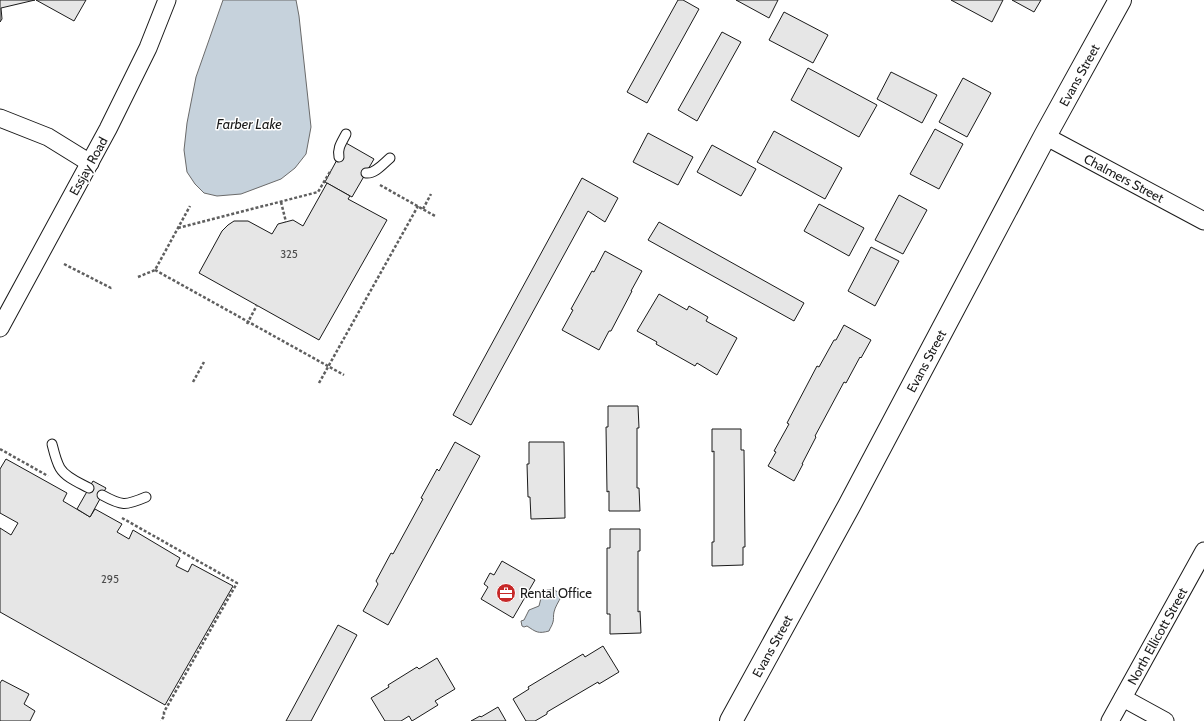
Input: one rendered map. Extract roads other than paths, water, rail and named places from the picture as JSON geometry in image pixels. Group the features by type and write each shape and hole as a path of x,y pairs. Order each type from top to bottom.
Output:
{"street":[{"name":"Essjay Road","path":"0,328 108,129 148,48 166,0"},
{"name":"Evans Street","path":"731,721 849,506 1045,136 1120,0"},
{"path":"0,118 48,137 90,163"},
{"name":"Chalmers Street","path":"1045,136 1204,221"},
{"name":"North Ellicott Street","path":"1110,721 1204,551"},
{"path":"1123,698 1165,721"}],"lane":[{"path":"339,157 339,147 346,134"},
{"path":"366,173 375,171 390,158"},
{"path":"52,444 56,460 61,470 68,476 89,488"},
{"path":"102,495 122,504 130,504 146,497"}],"water":[{"name":"Farber Lake","path":"223,0 296,0 311,127 306,154 295,168 281,179 241,194 217,196 204,193 195,184 187,172 184,150 187,123 196,77"},
{"path":"547,590 556,591 561,597 556,606 553,622 549,631 540,632 527,626 522,626 521,621 524,620 529,610 539,606 542,594"}],"place":[{"name":"Rental Office","path":"506,593"}]}
